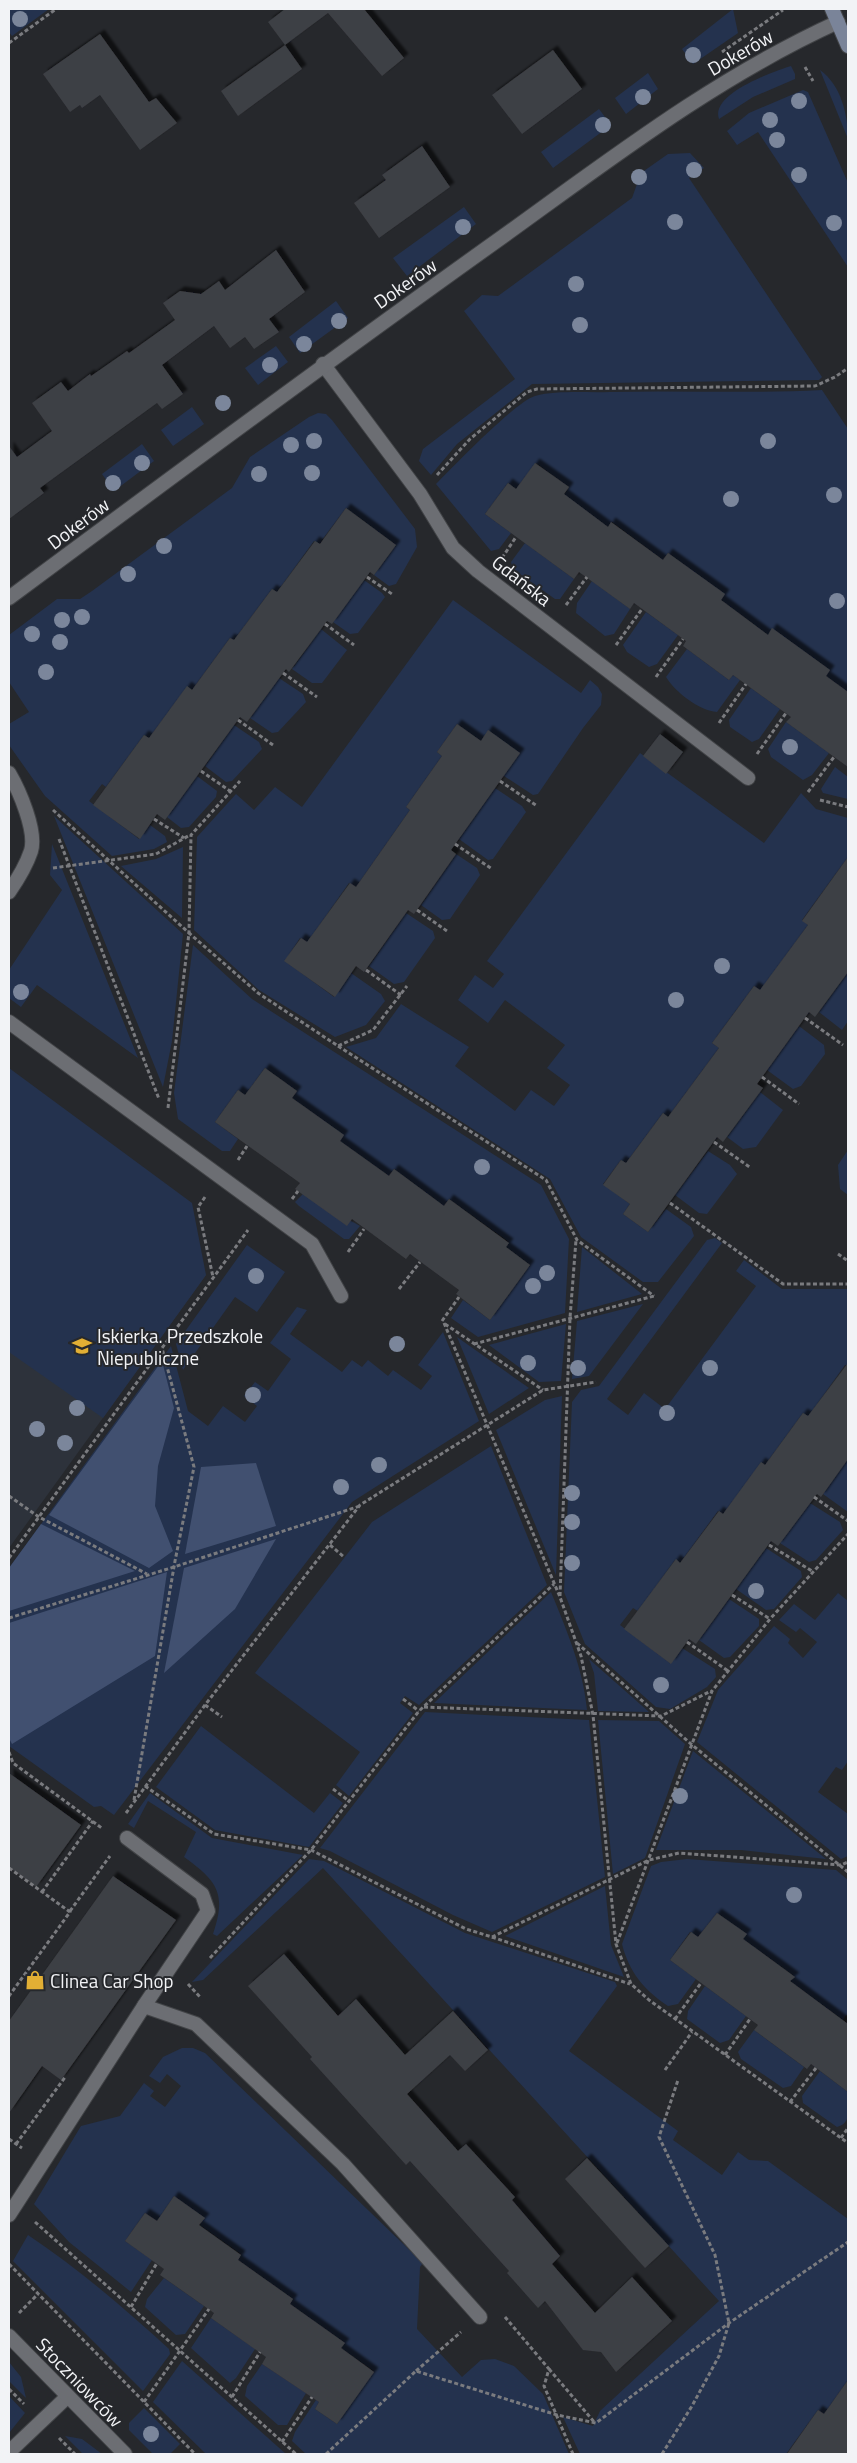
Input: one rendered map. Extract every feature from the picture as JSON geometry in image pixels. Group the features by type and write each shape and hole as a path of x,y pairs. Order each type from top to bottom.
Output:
{"main road":[{"path":"832,9 848,46"}],"street":[{"name":"Dokerów","path":"9,598 323,364 690,103 794,42 838,22"},
{"name":"Gdańska","path":"323,364 420,494 453,548 478,571 748,778"},
{"path":"9,773 15,782 30,822 32,849 23,872 9,892"},
{"path":"9,1022 312,1244 341,1296"},
{"path":"12,2210 208,1910 202,1894 128,1838"},
{"path":"144,2006 196,2024 343,2164 480,2317"},
{"name":"Stoczniowców","path":"9,2336 125,2454"},
{"path":"9,2452 67,2397"}],"path":[{"path":"9,43 56,9"},
{"path":"420,494 470,439 527,392 537,389 815,386 836,377 848,368"},
{"path":"497,565 516,537"},
{"path":"367,577 392,594"},
{"path":"561,612 587,577"},
{"path":"613,649 642,609"},
{"path":"325,624 354,645"},
{"path":"654,679 683,639"},
{"path":"283,673 317,697"},
{"path":"717,725 746,684"},
{"path":"756,754 786,713"},
{"path":"238,720 273,745"},
{"path":"808,792 834,757"},
{"path":"201,770 230,791"},
{"path":"48,868 156,854 191,834 240,781"},
{"path":"500,781 537,806"},
{"path":"820,800 848,808"},
{"path":"52,809 258,993 546,1180 576,1240 654,1296 474,1344"},
{"path":"154,819 184,838"},
{"path":"56,830 160,1100"},
{"path":"168,1109 189,933 191,834"},
{"path":"455,844 492,869"},
{"path":"417,910 448,931"},
{"path":"366,970 401,995"},
{"path":"338,1046 374,1030 407,986"},
{"path":"805,1018 843,1045"},
{"path":"762,1077 799,1104"},
{"path":"714,1142 751,1168"},
{"path":"233,1166 248,1146"},
{"path":"670,1203 783,1284 848,1284"},
{"path":"198,1207 213,1278"},
{"path":"9,1558 263,1209"},
{"path":"348,1252 364,1229"},
{"path":"560,1597 570,1318 576,1240"},
{"path":"838,1254 848,1261"},
{"path":"399,1289 420,1262"},
{"path":"442,1321 460,1297"},
{"path":"543,1390 444,1323 560,1597 581,1656 593,1715 616,1944 631,1984"},
{"path":"162,1348 194,1467 174,1567 134,1801 205,1705 360,1505"},
{"path":"9,1618 174,1567 360,1505 543,1390 596,1382"},
{"path":"9,1496 39,1517 148,1575"},
{"path":"814,1497 848,1521"},
{"path":"616,1944 712,1691 770,1619 812,1571 848,1534"},
{"path":"769,1544 812,1571"},
{"path":"330,1545 344,1557"},
{"path":"206,1962 311,1850 419,1711 554,1584"},
{"path":"732,1595 770,1619"},
{"path":"687,1642 728,1670"},
{"path":"576,1643 691,1744 848,1872"},
{"path":"424,1707 593,1715 661,1716 712,1691"},
{"path":"403,1699 419,1711"},
{"path":"205,1705 222,1717"},
{"path":"9,1752 13,1763"},
{"path":"9,1760 110,1834"},
{"path":"145,1786 214,1834 311,1850 466,1929 631,1984 692,2032 848,2143"},
{"path":"333,1789 349,1801"},
{"path":"42,1892 93,1821"},
{"path":"9,1996 112,1853"},
{"path":"492,1937 649,1860 679,1853 841,1865 848,1862"},
{"path":"9,1868 70,1912"},
{"path":"187,1982 193,1976"},
{"path":"675,2019 701,1983"},
{"path":"725,2055 750,2019"},
{"path":"664,2070 692,2032"},
{"path":"790,2102 816,2068"},
{"path":"16,2144 64,2078 70,2074"},
{"path":"662,2454 692,2406 718,2356 729,2322 715,2255 659,2137 678,2080"},
{"path":"841,2138 848,2128"},
{"path":"12,2210 130,2307 296,2454"},
{"path":"416,2371 556,2415 596,2423 729,2322 848,2242"},
{"path":"130,2307 156,2263"},
{"path":"9,2264 195,2454"},
{"path":"15,2318 38,2294"},
{"path":"144,2402 209,2309"},
{"path":"326,2454 416,2371 480,2317"},
{"path":"524,2338 596,2423"},
{"path":"232,2397 260,2352"},
{"path":"549,2369 544,2386 573,2454"},
{"path":"282,2442 312,2398"}],"shaded area":[{"path":"9,9 49,9 12,36 9,32"},
{"path":"733,9 738,33 693,64 682,49"},
{"path":"791,66 795,79 753,97 719,119 719,110 724,101 733,93 744,85"},
{"path":"820,70 833,84 842,101 847,120 848,139"},
{"path":"648,73 658,89 626,114 615,98"},
{"path":"803,90 808,92 848,183 848,267 758,132 737,145 727,131 749,113"},
{"path":"599,109 611,125 553,168 541,152"},
{"path":"690,153 704,168 689,178 822,377 819,380 532,384 457,444 431,475 419,461 423,449 515,379 464,311 482,295 498,296 632,198 641,173 668,154"},
{"path":"464,207 476,224 407,276 393,258"},
{"path":"336,301 348,318 300,353 289,337"},
{"path":"276,346 288,362 258,385 245,368"},
{"path":"822,390 848,429 848,692 826,676 830,670 772,629 768,635 721,600 724,594 668,553 663,560 612,522 608,527 564,495 569,487 536,463 516,489 508,483 485,514 511,533 499,549 491,551 436,484 499,422 513,410 535,396 572,392 769,392"},
{"path":"192,407 204,424 173,446 161,430"},
{"path":"318,413 326,414 332,420 415,529 417,547 396,584 389,586 374,575 396,545 346,508 319,544 314,541 277,592 272,589 234,640 230,638 192,690 187,687 149,738 144,735 106,787 102,784 89,801 139,839 150,825 165,836 167,842 154,849 112,856 45,796 9,745 9,724 29,712 9,682 9,635 57,599 80,599 92,591 232,488 250,457 309,417"},
{"path":"142,444 154,461 114,491 102,474"},
{"path":"525,543 574,579 560,599 555,599 513,569 511,562"},
{"path":"364,580 385,597 358,633 350,634 333,622"},
{"path":"592,581 630,609 614,634 605,636 576,613 577,603"},
{"path":"453,600 581,693 590,680 598,687 602,694 601,705 538,794 533,795 504,776 488,731 481,741 457,724 437,752 442,756 406,807 410,810 356,887 349,883 307,943 300,938 285,961 334,997 351,973 381,994 385,1001 366,1025 335,1037 259,990 194,930 197,837 236,794 254,810 275,787 302,807"},
{"path":"646,612 678,635 657,664 649,667 627,652 623,645"},
{"path":"321,629 347,650 322,683 312,683 292,669"},
{"path":"687,649 729,680 733,675 740,680 717,712 710,711 688,700 675,689 666,677"},
{"path":"279,678 303,694 306,702 278,732 272,733 250,718"},
{"path":"751,688 780,709 759,739 752,742 730,727 729,720"},
{"path":"786,722 829,753 812,775 803,780 771,757 768,749"},
{"path":"234,725 259,742 262,749 232,781 226,782 205,766"},
{"path":"640,753 764,843 801,793 816,809 848,818 848,857 802,920 808,925 760,991 754,986 712,1043 719,1048 668,1117 663,1113 626,1163 621,1160 603,1184 630,1204 623,1214 648,1232 666,1209 691,1227 694,1236 658,1282 643,1282 581,1237 550,1179 346,1047 376,1038 401,1004 469,1047 455,1066 515,1111 531,1090 554,1106 570,1085 547,1068 565,1045 505,1000 488,1023 458,1000 475,975 493,988 504,974 487,961"},
{"path":"835,767 848,777 848,799 823,793 821,789"},
{"path":"197,776 217,791 216,797 189,827 181,828 167,817"},
{"path":"495,788 522,806 526,812 493,859 488,860 459,839"},
{"path":"54,816 183,934 172,1041 163,1087"},
{"path":"52,844 138,1058 37,985 21,1007 9,998 9,970 62,890 50,875"},
{"path":"183,847 182,918 121,866 156,859"},
{"path":"456,854 477,868 480,875 450,919 442,920 421,905"},
{"path":"406,913 433,931 435,938 404,982 394,984 369,966"},
{"path":"193,945 252,999 541,1185 569,1239 565,1313 478,1337 451,1318 463,1300 490,1320 530,1265 506,1247 509,1242 449,1199 444,1206 394,1169 389,1176 340,1141 343,1135 292,1098 297,1091 265,1068 245,1095 238,1090 215,1122 238,1139 230,1151 222,1151 178,1119 174,1093"},
{"path":"848,972 848,1021 842,1030 819,1012"},
{"path":"799,1026 824,1045 825,1054 801,1086 793,1089 767,1070"},
{"name":"Iskierka. Przedszkole Niepubliczne","path":"9,1068 192,1203 206,1275 103,1418 9,1352"},
{"path":"760,1092 783,1110 756,1147 743,1149 727,1137"},
{"name":"Iskierka. Przedszkole Niepubliczne","path":"9,1138 206,1275 9,1548"},
{"path":"848,1150 848,1195 840,1189 838,1165"},
{"path":"708,1151 730,1165 737,1174 707,1214 699,1213 675,1195"},
{"path":"303,1194 360,1226 349,1239 344,1239 295,1202"},
{"path":"715,1238 722,1243 607,1399 628,1415 644,1393 665,1409 756,1286 736,1271 744,1260 782,1289 848,1289 848,1367 845,1365 808,1417 803,1413 765,1465 762,1463 723,1514 718,1511 680,1563 675,1560 638,1611 633,1608 620,1625 670,1663 682,1648 715,1669 716,1677 707,1687 670,1709 656,1707 585,1644 564,1592 572,1402 581,1390 599,1386 707,1240"},
{"path":"247,1245 285,1272 257,1312 235,1297 183,1370 176,1344"},
{"path":"582,1247 642,1294 577,1312"},
{"path":"643,1304 589,1376 572,1379 577,1321"},
{"path":"297,1307 307,1310 290,1334 342,1372 352,1360 362,1367 368,1360 388,1376 393,1370 421,1390 432,1376 418,1365 443,1332 479,1421 352,1502 114,1815 101,1806 94,1807 9,1746 9,1568 171,1346 188,1411 208,1426 223,1406 245,1422 257,1406 244,1396 255,1382 268,1391 291,1359 270,1343"},
{"path":"566,1324 561,1381 539,1382 489,1345"},
{"path":"457,1337 529,1388 489,1414"},
{"path":"162,1361 174,1408 158,1466 155,1506 173,1551 149,1568 49,1515"},
{"path":"562,1396 556,1575 496,1430 545,1400"},
{"path":"491,1446 547,1585 419,1705 405,1696 400,1703 413,1713 349,1796 336,1785 360,1752 255,1673 372,1522"},
{"path":"848,1459 848,1512 823,1494"},
{"path":"256,1463 276,1526 185,1554 201,1467"},
{"path":"810,1503 840,1522 843,1530 816,1560 809,1562 780,1543"},
{"path":"41,1524 135,1571 9,1611 9,1568"},
{"path":"276,1539 235,1609 164,1673 184,1568"},
{"path":"766,1548 801,1571 802,1577 774,1609 766,1610 736,1589"},
{"path":"167,1572 155,1656 12,1744 9,1738 9,1623"},
{"path":"551,1592 578,1664 587,1710 434,1703"},
{"path":"838,1593 848,1601 848,1761 842,1770 836,1767 818,1792 848,1814 848,1856 841,1859 697,1742 718,1690 774,1626 790,1639 788,1643 803,1658 817,1642 800,1628 796,1632 779,1620 794,1604 815,1620"},
{"path":"729,1599 759,1619 759,1626 730,1657 724,1658 699,1640"},
{"path":"589,1659 649,1712 598,1711 594,1673"},
{"path":"425,1712 589,1720 605,1877 492,1932 453,1915 330,1851 320,1848"},
{"path":"598,1720 659,1721 685,1744 645,1858 613,1874"},
{"path":"201,1726 314,1813 330,1793 343,1803 309,1847 215,1830 156,1787"},
{"path":"693,1751 826,1859 741,1850 656,1850"},
{"path":"150,1793 212,1838 303,1855 217,1936 213,1934 219,1908 219,1898 216,1889 204,1873 184,1857 196,1832 148,1801 134,1828 128,1824"},
{"path":"309,1859 324,1861 465,1933 615,1982 617,1986 569,2051 678,2131 673,2140 722,2175 738,2152 749,2160 768,2161 848,2219 848,2380 824,2414 818,2410 786,2454 580,2454 563,2417 593,2426 600,2411 719,2301 323,1868 203,1980 192,1982"},
{"path":"687,1859 836,1870 848,1880 848,2016 846,2015 843,2020 790,1981 794,1976 743,1939 746,1934 717,1913 698,1937 690,1932 670,1960 696,1979 678,2004 668,2006 652,1994 633,1972 622,1944 651,1866 661,1862"},
{"path":"605,1886 611,1945 624,1977 505,1936"},
{"path":"705,1986 746,2016 729,2040 720,2043 687,2019 688,2011"},
{"path":"754,2030 804,2067 791,2086 783,2088 741,2059 738,2052"},
{"path":"182,2048 193,2048 205,2053 423,2263 420,2267 417,2329 462,2377 481,2360 495,2359 514,2366 543,2394 569,2454 306,2454 292,2441 295,2432 316,2400 319,2402 315,2409 337,2424 374,2371 341,2348 345,2343 290,2304 293,2299 238,2260 241,2254 200,2225 204,2218 174,2196 157,2221 145,2213 125,2241 152,2260 131,2292 69,2242 34,2204 81,2126 120,2116 144,2083 154,2091 150,2096 165,2107 181,2086 167,2074 160,2083 149,2076 163,2057"},
{"path":"820,2071 848,2092 848,2118 842,2125 837,2127 803,2103 802,2096"},
{"path":"28,2235 101,2289 169,2349 170,2354 143,2391 13,2261"},
{"path":"164,2278 204,2306 185,2334 176,2335 145,2307 147,2299"},
{"path":"211,2318 255,2349 236,2378 230,2383 191,2348"},
{"path":"182,2361 286,2454 206,2454 153,2402"},
{"path":"9,2362 21,2377 26,2398 9,2381"},
{"path":"262,2364 306,2393 287,2425 278,2425 245,2396 247,2386"},
{"path":"9,2396 25,2413 9,2433"},
{"path":"144,2408 180,2444 170,2454 153,2454 129,2430 129,2423"},
{"path":"65,2436 82,2439 102,2454 83,2454"}],"building":[{"path":"285,9 364,9 404,58 382,76 328,13 285,45 268,22"},
{"path":"100,34 149,102 156,98 177,123 140,150 100,95 82,108 80,105 70,112 43,74"},
{"path":"285,45 302,69 238,116 221,91"},
{"path":"553,50 582,89 522,134 492,95"},
{"path":"422,146 450,187 379,238 354,203 386,180 382,175"},
{"path":"276,250 305,292 269,319 279,332 254,349 245,337 230,348 214,326 162,365 183,394 162,409 157,403 40,488 44,493 9,519 9,446 17,457 52,431 32,403 61,382 68,391 90,374 91,376 127,351 129,353 175,320 163,303 180,291 201,294 219,281 225,290"},
{"path":"535,463 569,487 564,494 608,527 611,522 663,560 668,553 725,594 721,600 768,635 772,628 830,670 826,676 848,692 848,767 786,722 791,717 733,675 729,680 683,646 686,641 634,603 630,609 579,572 574,579 485,514 508,483 516,489"},
{"path":"346,508 396,545 374,575 370,572 332,624 327,621 289,672 286,669 247,722 240,717 165,820 157,814 140,839 93,805 144,735 149,738 187,686 192,690 230,638 234,640 272,589 277,592 315,541 320,544"},
{"path":"457,724 481,741 488,730 520,753 451,850 456,854 414,914 408,910 364,972 356,966 335,997 284,961 301,938 307,942 350,883 356,887 410,810 406,807 442,756 437,752"},
{"path":"660,734 683,752 666,774 643,756"},
{"path":"848,857 848,972 815,1017 809,1012 757,1084 763,1088 723,1142 717,1137 648,1232 623,1214 630,1204 603,1185 621,1160 626,1163 663,1113 668,1117 719,1048 712,1043 754,986 760,990 808,925 802,921"},
{"path":"265,1068 297,1091 292,1098 344,1135 340,1141 389,1176 394,1169 444,1206 449,1199 509,1243 506,1247 530,1265 490,1320 456,1294 459,1290 410,1254 406,1259 352,1219 347,1226 295,1189 300,1183 215,1122 238,1090 245,1095"},
{"path":"848,1363 848,1459 821,1497 817,1494 778,1546 771,1541 696,1644 689,1639 671,1664 624,1629 676,1559 680,1563 719,1511 723,1514 761,1462 765,1465 803,1413 808,1416"},
{"path":"9,1773 81,1825 36,1887 9,1867"},
{"path":"113,1876 176,1920 61,2080 42,2066 9,2113 9,2021"},
{"path":"717,1913 747,1934 743,1939 795,1977 790,1981 848,2024 848,2092 811,2064 807,2069 754,2030 758,2025 670,1960 691,1932 698,1937"},
{"path":"284,1954 338,2016 356,1999 405,2055 453,2011 488,2050 465,2071 450,2055 407,2094 458,2151 466,2144 515,2197 512,2200 560,2256 552,2264 595,2313 632,2277 672,2321 616,2372 601,2352 583,2350 545,2301 538,2308 507,2273 509,2271 410,2161 406,2165 310,2059 312,2057 248,1986"},
{"path":"587,2158 669,2246 645,2268 565,2179"},
{"path":"174,2196 205,2218 199,2225 241,2255 238,2260 293,2299 290,2304 345,2343 341,2348 374,2372 337,2424 315,2409 319,2402 262,2364 266,2357 211,2318 214,2313 160,2275 164,2269 125,2241 145,2213 157,2221"},
{"path":"848,2380 848,2454 787,2454 818,2410 824,2414"}],"place":[{"name":"Iskierka. Przedszkole Niepubliczne","path":"82,1346"},
{"name":"Clinea Car Shop","path":"35,1980"}]}
